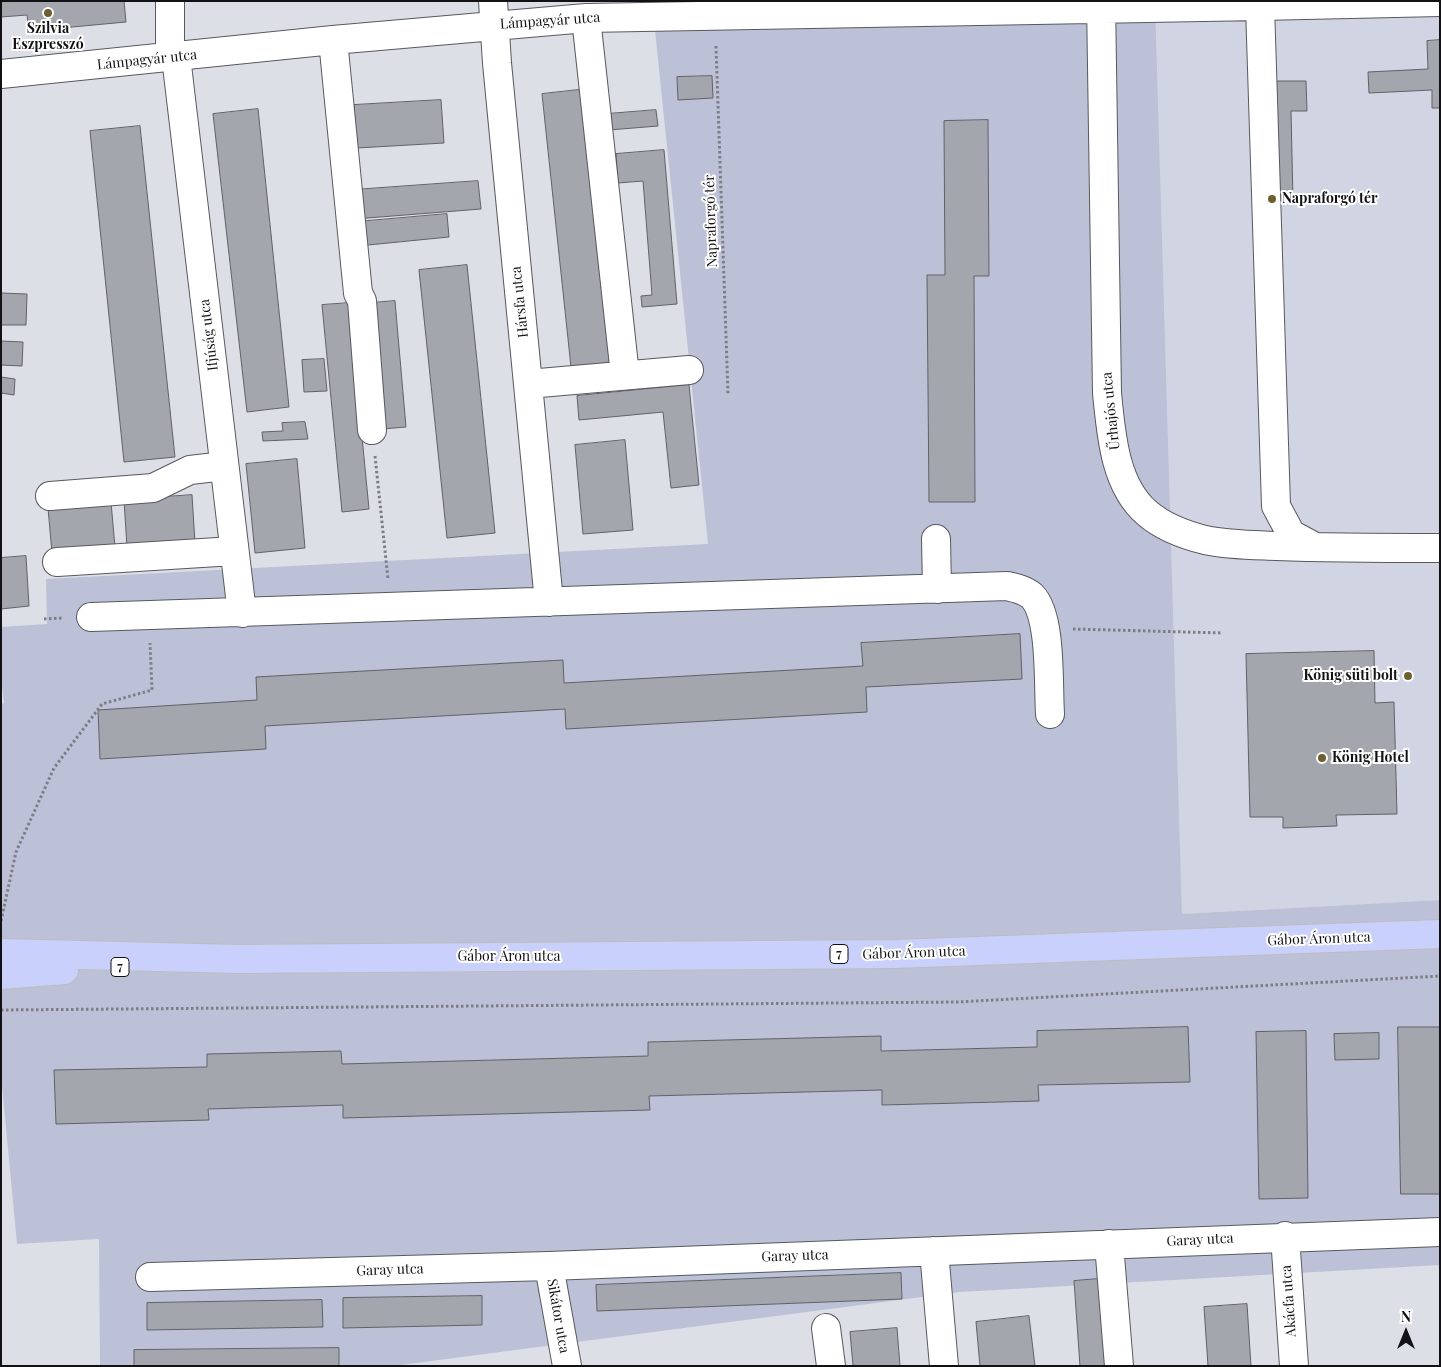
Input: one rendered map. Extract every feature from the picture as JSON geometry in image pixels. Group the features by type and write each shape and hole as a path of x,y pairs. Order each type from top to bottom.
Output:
{"main road":[{"name":"Gábor Áron utca","path":"1,953 238,959 895,954 1440,934"},
{"name":"Gábor Áron utca","path":"1,975 238,959"}],"street":[{"name":"Ifjúság utca","path":"170,1 173,57 242,613"},
{"name":"Lámpagyár utca","path":"1,74 333,40 493,13 586,18 884,6 1260,6 1440,2"},
{"name":"Űrhajós utca","path":"1101,5 1107,393 1115,452 1123,476 1132,494 1146,512 1182,532 1206,540 1234,544 1315,547 1440,548"},
{"path":"1260,6 1276,506 1292,534 1315,547"},
{"name":"Hársfa utca","path":"493,13 549,602"},
{"path":"586,18 626,375"},
{"path":"333,40 358,293 362,301 372,430"},
{"path":"528,384 689,370"},
{"path":"50,496 154,488 190,470 224,466"},
{"path":"936,539 937,588"},
{"path":"57,562 234,551"},
{"path":"92,617 1007,586 1020,588 1036,601 1045,628 1050,714"},
{"name":"Garay utca","path":"150,1277 549,1266 1285,1236 1440,1232"},
{"name":"Akácfa utca","path":"1285,1236 1294,1366"},
{"path":"1109,1244 1118,1366"},
{"path":"934,1251 944,1366"},
{"name":"Sikátor utca","path":"549,1266 568,1366"},
{"path":"826,1328 831,1366"}],"path":[{"name":"Napraforgó tér","path":"716,46 728,394"},
{"path":"372,430 391,608"},
{"path":"1,921 16,852 54,768 102,704 152,690 149,615"},
{"path":"1045,628 1223,633"},
{"path":"1,1010 957,1002 1440,976"}],"shaded area":[{"path":"652,1 1155,1 1182,914 1440,900 1440,1265 960,1292 393,1366 100,1366 99,1239 17,1244 1,1075 1,704 4,703 1,678 1,627 47,624 46,579 708,544"},
{"path":"1155,1 1440,1 1440,900 1182,914"}],"building":[{"path":"124,1 126,22 29,31 27,15 1,17 1,2"},
{"path":"1440,40 1440,108 1432,108 1432,90 1369,93 1368,72 1428,69 1427,41"},
{"path":"712,76 713,98 678,100 677,77"},
{"path":"1275,81 1306,81 1307,111 1291,111 1293,201 1277,202"},
{"path":"587,89 615,362 571,367 542,94"},
{"path":"441,100 444,143 357,148 354,105"},
{"path":"258,109 289,407 247,412 213,114"},
{"path":"656,110 658,126 609,130 607,114"},
{"path":"988,120 989,276 974,276 975,502 929,502 927,275 945,275 944,121"},
{"path":"140,126 175,457 124,462 90,131"},
{"path":"664,150 677,304 642,307 641,296 652,295 643,181 618,183 616,154"},
{"path":"478,181 481,209 355,219 353,190"},
{"path":"447,214 449,237 358,246 356,222"},
{"path":"467,265 495,533 447,538 419,270"},
{"path":"1,293 27,294 26,325 1,325"},
{"path":"395,301 406,427 382,429 371,303"},
{"path":"349,303 369,509 342,512 322,305"},
{"path":"1,341 23,342 22,366 1,365"},
{"path":"324,359 327,391 304,392 302,360"},
{"path":"1,377 15,379 14,395 1,393"},
{"path":"689,385 699,485 671,488 663,412 579,420 577,396"},
{"path":"305,422 308,439 263,441 262,432 283,431 282,423"},
{"path":"625,440 633,530 583,534 575,445"},
{"path":"297,459 305,548 255,553 246,464"},
{"path":"192,495 195,543 127,547 124,500"},
{"path":"111,502 115,547 52,553 48,508"},
{"path":"26,556 29,606 1,609 1,558"},
{"path":"1020,634 1022,679 866,687 867,712 566,729 565,709 265,726 266,749 100,759 98,710 257,700 256,677 563,660 564,683 863,666 861,643"},
{"name":"König Hotel","path":"1374,651 1375,703 1394,702 1397,814 1336,815 1337,826 1283,828 1283,817 1250,817 1246,654"},
{"path":"1188,1027 1190,1082 1038,1085 1039,1101 882,1105 882,1090 649,1096 650,1110 343,1118 343,1105 208,1109 209,1120 56,1124 54,1070 207,1067 207,1054 341,1051 342,1064 648,1056 648,1042 881,1036 881,1051 1037,1047 1037,1031"},
{"path":"1398,1027 1440,1027 1440,1194 1401,1194"},
{"path":"1306,1031 1308,1198 1259,1199 1256,1032"},
{"path":"1379,1033 1379,1059 1335,1060 1334,1034"},
{"path":"901,1273 902,1299 597,1311 596,1285"},
{"path":"1098,1279 1105,1366 1080,1366 1074,1281"},
{"path":"482,1296 482,1325 343,1328 343,1298"},
{"path":"322,1300 323,1327 147,1330 147,1303"},
{"path":"1247,1304 1251,1366 1208,1366 1204,1307"},
{"path":"1029,1316 1035,1366 980,1366 976,1322"},
{"path":"897,1328 900,1366 853,1366 850,1332"},
{"path":"339,1348 339,1366 134,1366 134,1350"}],"place":[{"name":"Szilvia Eszpresszó","path":"48,13"},
{"name":"Napraforgó tér","path":"1272,199"},
{"name":"König süti bolt","path":"1408,676"},
{"name":"König Hotel","path":"1322,758"}]}
